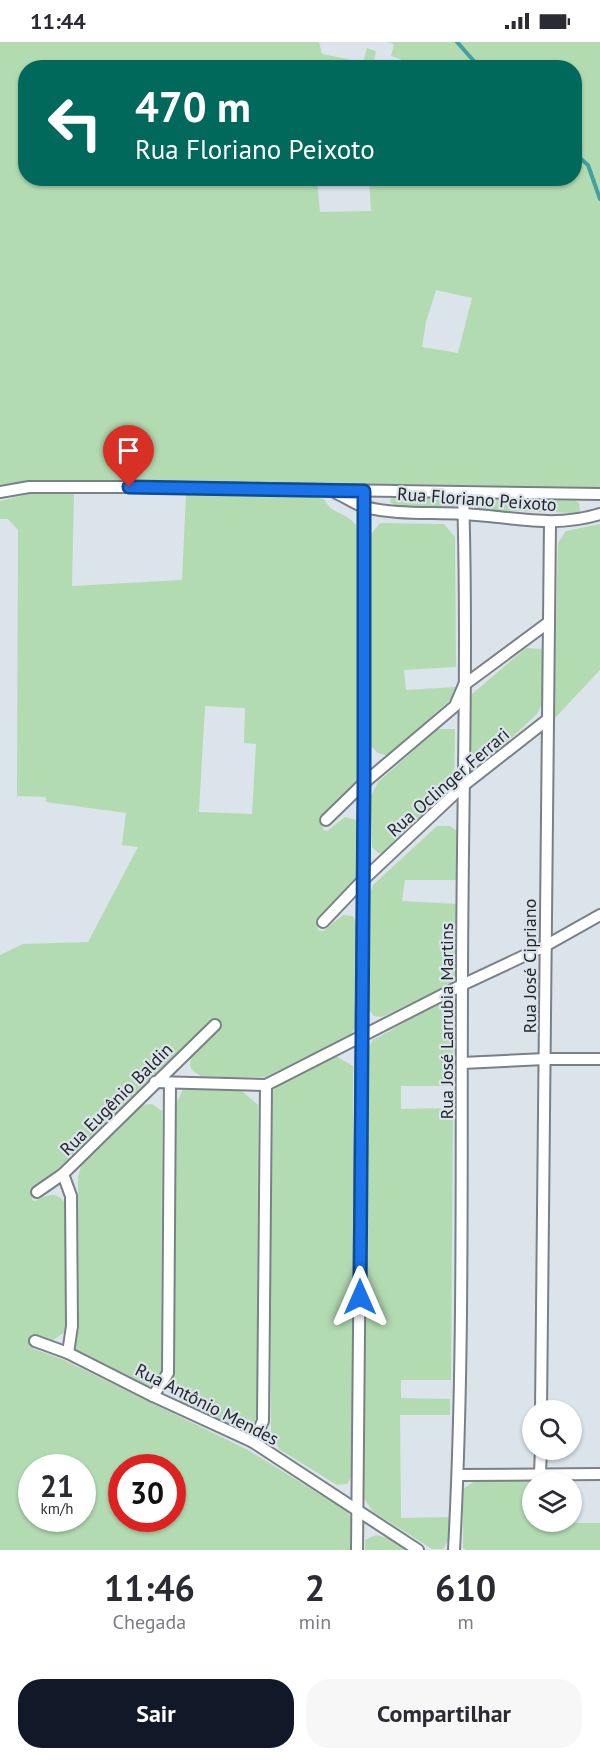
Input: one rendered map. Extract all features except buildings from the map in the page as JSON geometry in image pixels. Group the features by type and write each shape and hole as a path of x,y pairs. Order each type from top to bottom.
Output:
{"street":[{"path":"0,492 29,487 333,491"},
{"name":"Rua Floriano Peixoto","path":"333,491 600,494"},
{"name":"Rua Floriano Peixoto","path":"333,491 364,507 402,512 464,514 550,522 575,521 600,514"},
{"path":"357,1550 364,783 364,491"},
{"name":"Rua José Larrubia Martins","path":"454,1550 458,1475 462,1063 463,493"},
{"name":"Rua José Cipriano","path":"541,1400 550,522"},
{"path":"326,820 364,783 455,706 464,685 549,622"},
{"name":"Rua Oclinger Ferrari","path":"323,922 363,880 464,785 547,720"},
{"path":"155,1082 266,1084 462,985 545,946 600,915"},
{"name":"Rua Eugênio Baldin","path":"37,1192 63,1174 215,1025"},
{"path":"462,1063 600,1059"},
{"path":"153,1396 168,1373 170,1083"},
{"path":"253,1442 263,1421 266,1084"},
{"path":"63,1174 71,1196 72,1326 68,1353"},
{"name":"Rua Antônio Mendes","path":"35,1341 68,1353 153,1396 253,1442 418,1550"},
{"path":"458,1475 522,1473"},
{"path":"582,1474 600,1474"}],"green space":[{"path":"0,42 319,42 322,54 353,60 18,60 18,186 318,186 320,212 371,211 369,186 582,186 582,60 401,60 391,56 394,44 386,42 600,42 600,488 129,480 30,481 0,486","holes":["436,290 472,298 458,353 422,347 426,322"]},
{"path":"367,48 376,51 374,60 364,60"},
{"path":"29,494 74,494 72,586 182,580 186,495 311,496 324,499 331,508 351,520 358,530 358,778 354,788 323,816 321,821 323,829 327,831 345,817 357,820 358,867 355,882 346,894 323,915 318,930 323,931 343,915 353,916 357,925 355,1027 351,1035 265,1077 204,1078 193,1071 190,1066 191,1057 217,1031 219,1026 211,1022 59,1168 36,1186 31,1192 32,1200 52,1195 59,1197 66,1205 67,1324 65,1332 53,1340 34,1334 31,1335 30,1343 34,1349 64,1360 248,1450 347,1511 351,1518 352,1550 0,1550 0,955 23,944 88,942 138,847 122,845 126,813 46,802 46,797 17,796 18,530 8,519 0,519 0,501","holes":["205,706 245,708 244,743 256,744 252,814 199,812"]},
{"path":"395,497 453,497 456,504 450,508 397,507 390,502"},
{"path":"481,499 576,501 579,503 580,511 577,513 480,510 475,505 476,501"},
{"path":"380,523 444,524 455,537 456,667 404,670 406,690 456,687 451,699 388,756 378,753 371,746 371,534"},
{"path":"600,524 600,670 554,719 558,543 566,531"},
{"path":"526,648 542,649 543,702 537,714 488,760 478,762 471,756 469,704 472,694"},
{"path":"438,729 455,729 454,787 386,853 378,853 372,847 371,796 378,782"},
{"path":"437,826 450,826 457,831 457,880 405,880 402,901 457,904 457,975 449,985 382,1017 374,1016 369,1010 368,898 373,885"},
{"path":"438,1004 453,1012 453,1086 401,1086 401,1109 453,1108 451,1380 401,1380 401,1398 450,1399 450,1415 400,1415 401,1518 450,1517 449,1539 443,1549 432,1549 372,1511 364,1498 367,1050 373,1040"},
{"path":"334,1055 353,1066 354,1472 347,1484 337,1485 279,1449 271,1433 270,1096 276,1086"},
{"path":"183,1089 242,1091 258,1105 257,1417 252,1426 242,1430 184,1405 173,1392 176,1104"},
{"path":"152,1104 162,1111 161,1372 156,1383 148,1386 77,1351 75,1347 79,1328 78,1177 82,1163 138,1105"},
{"path":"475,1481 522,1481 522,1532 582,1532 582,1523 600,1523 600,1550 466,1550 463,1548 463,1489"},
{"path":"376,1535 387,1538 407,1550 365,1550 365,1540"}],"waterway":[{"path":"457,42 473,60"},
{"path":"582,160 588,165 600,199"}],"route":[{"path":"129,487 364,491 360,1297"}]}
